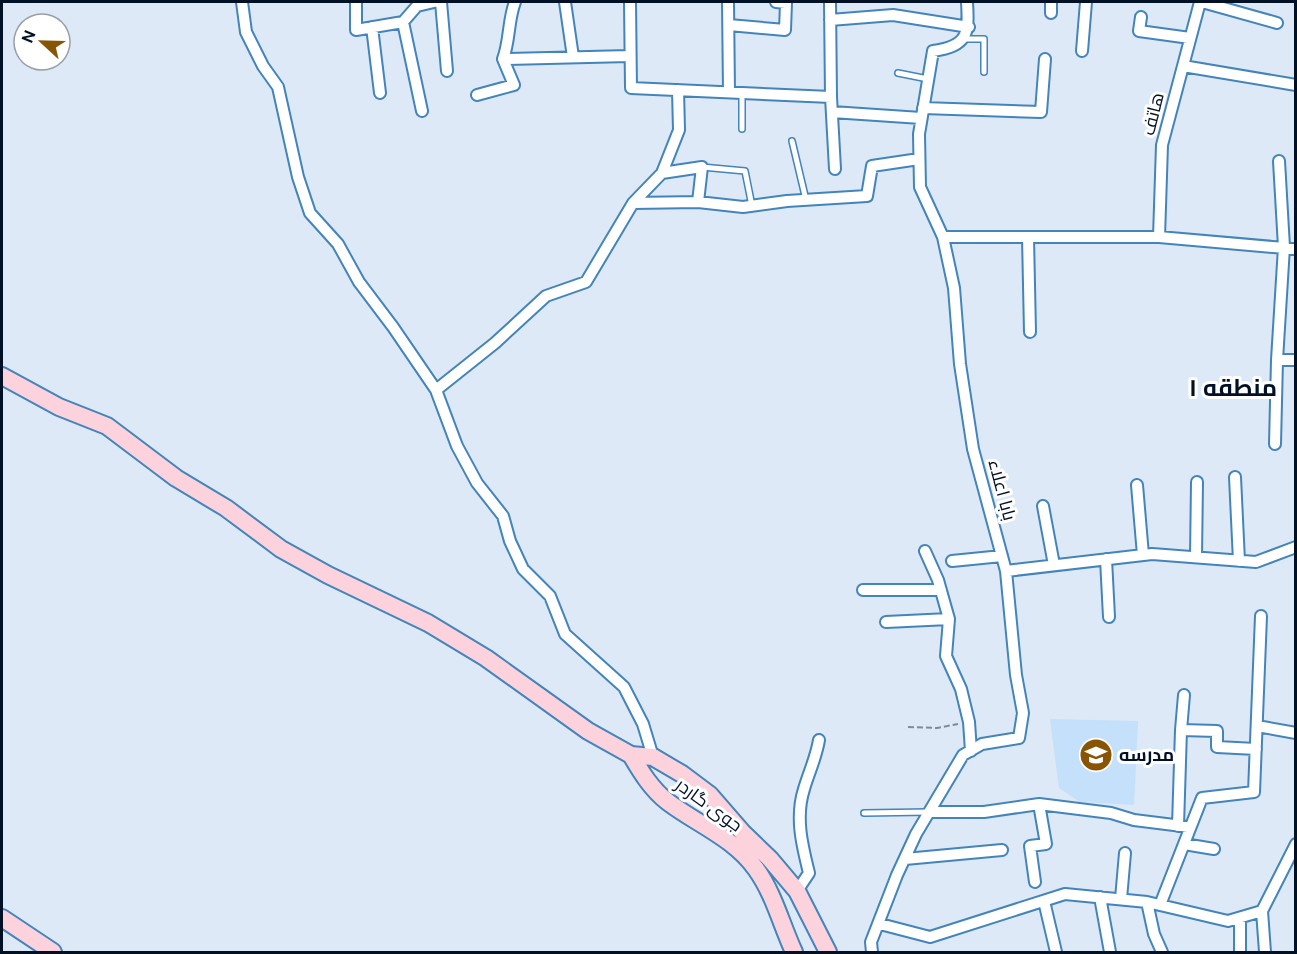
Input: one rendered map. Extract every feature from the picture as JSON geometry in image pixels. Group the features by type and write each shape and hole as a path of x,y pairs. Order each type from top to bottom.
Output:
{"street":[{"path":"242,2 246,32 262,66 278,87 298,177 310,213 338,244 359,282 436,390 457,446 477,483 503,516 510,541 523,568 550,596 565,634 624,687 643,724 653,757"},
{"path":"356,2 356,30 403,22 417,6 434,2"},
{"path":"441,2 447,71"},
{"path":"477,95 514,86 503,59 509,44 510,16 515,2"},
{"path":"565,2 573,57"},
{"path":"630,2 631,88 831,97"},
{"path":"728,2 729,92"},
{"path":"729,25 785,30 786,3 776,2"},
{"path":"831,2 831,97 835,169"},
{"path":"964,39 969,27 967,2"},
{"path":"1051,2 1051,13"},
{"path":"1082,51 1086,2"},
{"path":"1201,2 1277,23"},
{"name":"هاتف","path":"1159,237 1161,145 1201,2"},
{"path":"831,20 893,15 969,27"},
{"path":"1141,16 1139,31 1190,38"},
{"path":"403,22 422,111"},
{"path":"372,27 380,93"},
{"name":"بابا اعلاء","path":"964,39 951,49 933,51 918,134 921,187 943,237 954,288 960,364 974,449 1006,571 1016,675 1023,713 1019,738 982,744 971,751"},
{"path":"503,59 629,56"},
{"path":"832,112 1041,112 1045,59"},
{"path":"1183,66 1296,85"},
{"path":"436,390 495,343 546,296 586,282 633,203 662,173 679,130 678,90"},
{"path":"633,203 698,202 743,207 867,196 872,166 919,159"},
{"path":"1275,444 1276,360 1284,247 1279,162"},
{"path":"662,173 702,167 698,202"},
{"path":"943,237 1159,237 1296,249"},
{"path":"1028,237 1030,332"},
{"path":"1276,360 1296,360"},
{"path":"2,375 59,407 107,426 176,478 226,508 281,549 328,575 428,623 486,658 588,731 631,755"},
{"path":"1234,477 1239,561"},
{"path":"1196,557 1197,482"},
{"path":"1137,484 1143,555"},
{"path":"1043,506 1054,566"},
{"path":"1006,571 1143,555 1256,562 1296,547"},
{"path":"872,952 871,942 905,859 963,755 971,751 969,722 961,689 946,656 949,619 925,551"},
{"path":"952,561 1002,556"},
{"path":"1106,559 1108,617"},
{"path":"863,590 941,591"},
{"path":"1184,826 1202,798 1254,792 1261,616"},
{"path":"886,622 949,619"},
{"path":"1160,905 1184,844 1181,730 1184,695"},
{"path":"1257,726 1296,733"},
{"path":"1181,730 1217,730 1217,747 1256,749"},
{"path":"777,907 796,891 809,873 798,825 803,791 815,761 819,740"},
{"name":"جوی گاردر","path":"631,755 653,757 710,795 743,833 770,859 796,891 828,952"},
{"name":"جوی گاردر","path":"631,755 643,775 666,800 723,837 755,868 777,907 794,952"},
{"path":"930,812 984,812 1039,804 1111,813 1134,820 1184,826"},
{"path":"1035,882 1030,846 1046,844 1039,804"},
{"path":"1184,844 1214,849"},
{"path":"1265,952 1262,911 1296,844"},
{"path":"905,859 1002,850"},
{"path":"1121,899 1125,853"},
{"path":"880,924 930,938 1065,894 1146,902 1228,921 1262,911"},
{"path":"1100,897 1110,952"},
{"path":"1044,901 1056,952"},
{"path":"1146,902 1154,934 1162,952"},
{"path":"2,918 53,952"},
{"path":"1240,918 1240,952"}],"lane":[{"path":"964,39 984,39 984,72"},
{"path":"898,72 928,79"},
{"path":"742,93 742,129"},
{"path":"792,141 806,200"},
{"path":"702,167 745,171 752,206"},
{"path":"864,813 930,812"}],"path":[{"path":"908,727 937,728 969,722"}],"shaded area":[{"name":"مدرسه","path":"1050,719 1138,721 1134,805 1080,802 1059,788"}],"place":[{"name":"مدرسه","path":"1096,755"}],"district":[{"name":"منطقه ۱","path":"1233,388"}]}
